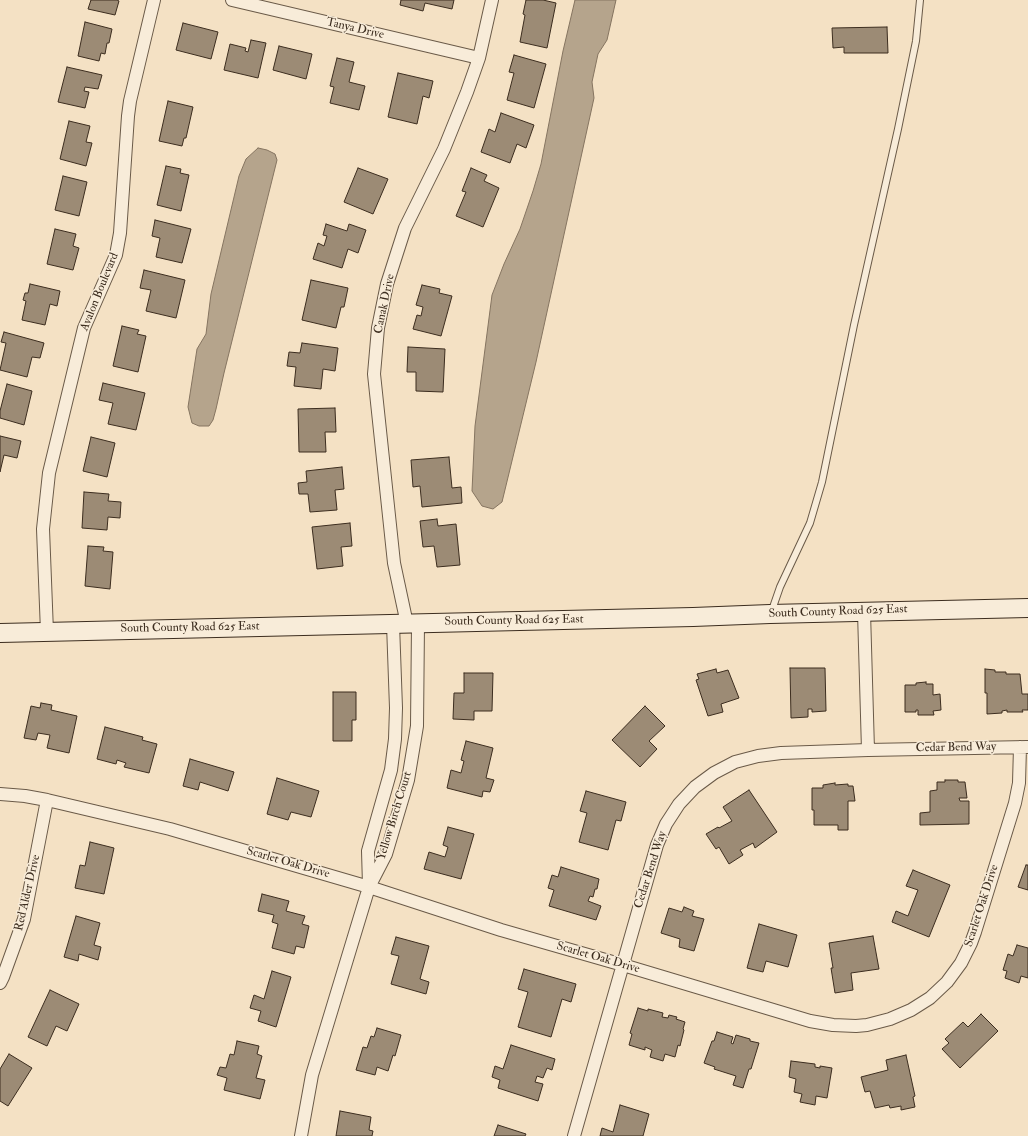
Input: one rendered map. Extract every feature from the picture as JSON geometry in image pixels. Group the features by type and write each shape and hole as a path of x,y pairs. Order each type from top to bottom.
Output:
{"street":[{"name":"Avalon Boulevard","path":"47,632 43,529 49,473 84,328 116,255 120,233 130,101 154,0"},
{"name":"Tanya Drive","path":"232,0 479,58"},
{"name":"Canak Drive","path":"406,624 394,563 374,374 378,328 388,284 405,228 444,150 479,58 492,0"},
{"name":"South County Road 625 East","path":"0,633 1028,608"},
{"path":"864,612 868,750"},
{"name":"Yellow Birch Court","path":"369,887 368,852 391,770 395,739 396,708 406,624"},
{"name":"Yellow Birch Court","path":"301,1136 312,1075 369,887 386,854 408,780 416,726 406,624"},
{"name":"Cedar Bend Way","path":"574,1136 657,846 666,824 679,804 695,787 714,773 735,762 758,756 781,753 1024,747"},
{"name":"Scarlet Oak Drive","path":"0,794 47,800 170,829 369,887 501,930 810,1021 833,1026 856,1026 867,1025 890,1019 911,1010 930,998 947,982 961,963 971,942 1015,803 1024,747"},
{"name":"Red Alder Drive","path":"0,983 24,919 47,800"}],"lane":[{"path":"770,614 780,588 810,523 822,482 854,325 916,41 920,0"}],"shaded area":[{"path":"575,0 616,0 607,40 598,54 592,82 594,98 536,362 502,502 493,509 482,506 472,491 475,426 492,295 520,229 541,164 563,51"},
{"path":"258,148 275,154 277,160 213,420 209,426 199,426 192,423 188,407 197,349 206,334 211,294 239,176 246,159"}],"building":[{"path":"91,0 119,1 115,15 88,9"},
{"path":"401,0 454,0 452,9 425,3 423,11 400,5"},
{"path":"526,0 543,0 556,3 547,48 520,42"},
{"path":"85,22 112,29 105,54 101,53 99,61 78,56"},
{"path":"183,23 218,32 211,59 176,50"},
{"path":"887,27 888,53 844,53 844,47 833,48 832,28"},
{"path":"251,40 266,43 258,78 224,70 230,44 246,48 245,51 248,52"},
{"path":"279,46 312,54 306,79 273,70"},
{"path":"514,55 546,64 534,108 507,100 514,73 509,72"},
{"path":"337,58 354,62 349,82 365,86 359,110 330,103 334,87 330,86"},
{"path":"67,67 102,75 98,89 85,87 84,91 89,92 85,108 58,102"},
{"path":"398,73 433,81 429,98 423,96 417,124 388,117"},
{"path":"168,101 193,107 186,138 184,138 182,146 159,141"},
{"path":"501,113 534,125 526,148 517,144 510,163 481,152 489,129 495,132"},
{"path":"69,121 90,126 86,142 92,143 86,166 60,159"},
{"path":"166,166 181,169 180,173 189,175 181,211 157,205"},
{"path":"358,168 388,179 373,214 344,202"},
{"path":"471,168 487,175 484,181 499,188 483,227 456,216 466,192 462,191"},
{"path":"63,176 87,182 79,216 55,210"},
{"path":"155,220 191,229 182,263 156,257 160,238 152,236"},
{"path":"326,224 347,231 349,224 366,230 358,253 348,249 342,268 313,259 318,243 324,246 327,236 323,235"},
{"path":"55,229 76,234 73,246 79,248 73,270 47,264"},
{"path":"144,270 185,280 176,318 146,311 151,290 140,288"},
{"path":"311,280 348,288 344,307 341,307 336,328 302,320"},
{"path":"30,284 60,291 57,306 50,304 45,325 22,320 26,301 23,300 25,293 28,293"},
{"path":"422,285 440,289 439,293 452,296 441,336 413,329 417,315 421,316 423,307 416,305"},
{"path":"122,326 139,330 137,334 146,336 138,372 113,366"},
{"path":"4,332 44,343 40,358 32,357 27,377 0,370 6,343 1,342"},
{"path":"302,343 338,348 335,371 323,369 321,389 294,386 296,367 287,366 289,352 300,353"},
{"path":"408,347 445,349 443,392 416,391 416,372 407,372"},
{"path":"103,383 145,393 136,430 108,424 113,403 99,400"},
{"path":"7,384 32,391 24,425 0,418 0,411"},
{"path":"335,408 336,432 325,432 326,452 299,452 298,409"},
{"path":"0,436 21,441 17,458 4,455 0,472"},
{"path":"91,437 115,443 107,477 83,471"},
{"path":"449,457 452,488 461,487 462,503 422,507 420,486 413,487 411,460"},
{"path":"342,467 344,489 335,490 337,510 310,512 308,494 299,494 298,483 307,482 306,471"},
{"path":"84,492 109,494 108,501 121,502 120,518 108,517 107,530 82,528"},
{"path":"437,519 438,526 456,524 460,565 437,567 434,546 423,547 420,521"},
{"path":"350,523 352,546 341,547 343,566 317,569 312,527"},
{"path":"88,546 104,547 103,551 113,552 110,589 85,586"},
{"path":"790,668 825,668 826,711 812,712 812,709 808,709 808,717 791,718"},
{"path":"716,669 717,673 728,670 739,698 721,704 723,712 708,716 696,680 699,679 697,674"},
{"path":"985,669 995,670 995,672 1006,672 1006,674 1020,674 1022,694 1028,694 1028,710 1022,710 1023,712 1007,712 1007,710 1002,711 1002,713 987,714"},
{"path":"464,673 493,673 492,711 474,711 474,720 453,719 454,693 464,693"},
{"path":"926,682 926,684 933,684 933,695 940,694 941,710 933,711 934,715 918,715 918,710 916,710 916,712 905,712 905,685 916,685 916,683"},
{"path":"333,692 356,692 356,720 352,720 352,741 333,741"},
{"path":"41,703 52,705 51,710 77,716 69,753 47,748 50,735 38,733 36,740 24,738 31,706 40,708"},
{"path":"645,706 665,726 649,741 657,749 640,767 612,740"},
{"path":"105,727 143,737 142,740 157,744 149,773 124,767 126,763 117,760 116,764 97,759"},
{"path":"466,741 493,748 486,778 494,780 490,792 483,791 482,797 447,788 451,770 461,773 464,761 461,760"},
{"path":"190,759 234,772 228,791 200,782 198,790 183,786"},
{"path":"277,778 319,791 311,817 291,812 288,820 267,814"},
{"path":"945,780 958,780 958,782 965,782 967,798 959,798 960,801 969,801 969,824 920,825 920,813 930,812 930,791 937,790 937,782 945,782"},
{"path":"835,783 835,785 848,784 848,786 853,786 855,801 848,801 848,830 838,830 838,825 814,825 812,788 823,788 823,785"},
{"path":"749,790 777,832 755,848 753,843 740,850 743,855 729,864 719,847 716,849 706,834 732,821 723,807"},
{"path":"586,791 626,802 621,821 616,820 608,850 579,842 587,813 580,811"},
{"path":"448,827 474,834 461,879 424,869 429,852 445,857 448,847 443,845"},
{"path":"90,842 114,848 104,894 75,888 80,865 85,866"},
{"path":"1026,865 1028,865 1028,890 1018,887"},
{"path":"561,867 599,879 597,889 595,889 593,897 590,896 588,901 601,906 596,920 549,906 554,890 548,888 552,875 558,877"},
{"path":"913,870 950,885 929,937 892,922 896,911 908,916 918,890 906,886"},
{"path":"262,894 289,901 286,911 305,916 302,924 309,926 304,948 296,946 294,954 272,948 278,924 272,922 274,915 258,911"},
{"path":"684,907 694,911 692,916 704,919 694,951 679,947 680,939 661,933 669,908 682,912"},
{"path":"76,916 100,923 94,945 101,947 98,960 79,954 78,961 64,957"},
{"path":"759,924 797,935 788,967 766,961 763,972 747,968"},
{"path":"873,936 879,969 851,973 853,990 835,993 829,943"},
{"path":"396,937 429,946 420,979 429,982 426,994 391,984 399,956 391,954"},
{"path":"1017,945 1028,948 1028,978 1021,976 1019,983 1005,978 1007,971 1003,970 1008,954 1013,956"},
{"path":"524,969 576,984 571,1002 562,999 551,1037 518,1027 528,992 518,989"},
{"path":"272,971 291,977 276,1027 258,1021 261,1011 250,1008 254,995 264,999"},
{"path":"50,990 79,1004 67,1031 56,1026 47,1046 28,1037"},
{"path":"638,1008 663,1013 662,1017 668,1018 669,1015 677,1017 676,1019 685,1022 680,1046 678,1045 675,1057 665,1054 663,1061 650,1057 652,1050 645,1047 645,1050 629,1045 632,1034 630,1033"},
{"path":"981,1014 998,1031 960,1068 942,1049 949,1043 945,1039 963,1022 968,1027"},
{"path":"377,1028 401,1035 395,1056 393,1055 388,1071 377,1067 375,1075 356,1070 363,1047 367,1048 371,1036 374,1037"},
{"path":"717,1032 733,1037 731,1043 733,1044 736,1035 759,1043 743,1088 733,1085 736,1076 714,1069 715,1067 704,1063"},
{"path":"237,1041 259,1046 257,1054 262,1056 256,1078 265,1080 260,1099 224,1090 227,1078 217,1075 220,1067 226,1068 230,1054 234,1055"},
{"path":"511,1045 555,1059 552,1070 547,1068 543,1078 537,1076 535,1082 543,1084 538,1101 498,1088 500,1080 492,1077 495,1066 503,1069"},
{"path":"9,1054 32,1068 8,1106 0,1101 0,1069"},
{"path":"906,1055 915,1096 913,1097 915,1107 901,1110 901,1106 890,1108 889,1105 875,1108 870,1091 865,1092 861,1077 888,1070 886,1060"},
{"path":"791,1061 815,1064 815,1067 820,1068 820,1066 832,1068 827,1098 816,1096 815,1105 800,1102 802,1094 794,1092 796,1079 789,1077"},
{"path":"620,1105 649,1114 643,1136 600,1136 602,1128 613,1132"},
{"path":"340,1111 371,1117 369,1130 373,1131 372,1136 336,1136"},
{"path":"498,1125 526,1134 525,1136 494,1136"}]}
